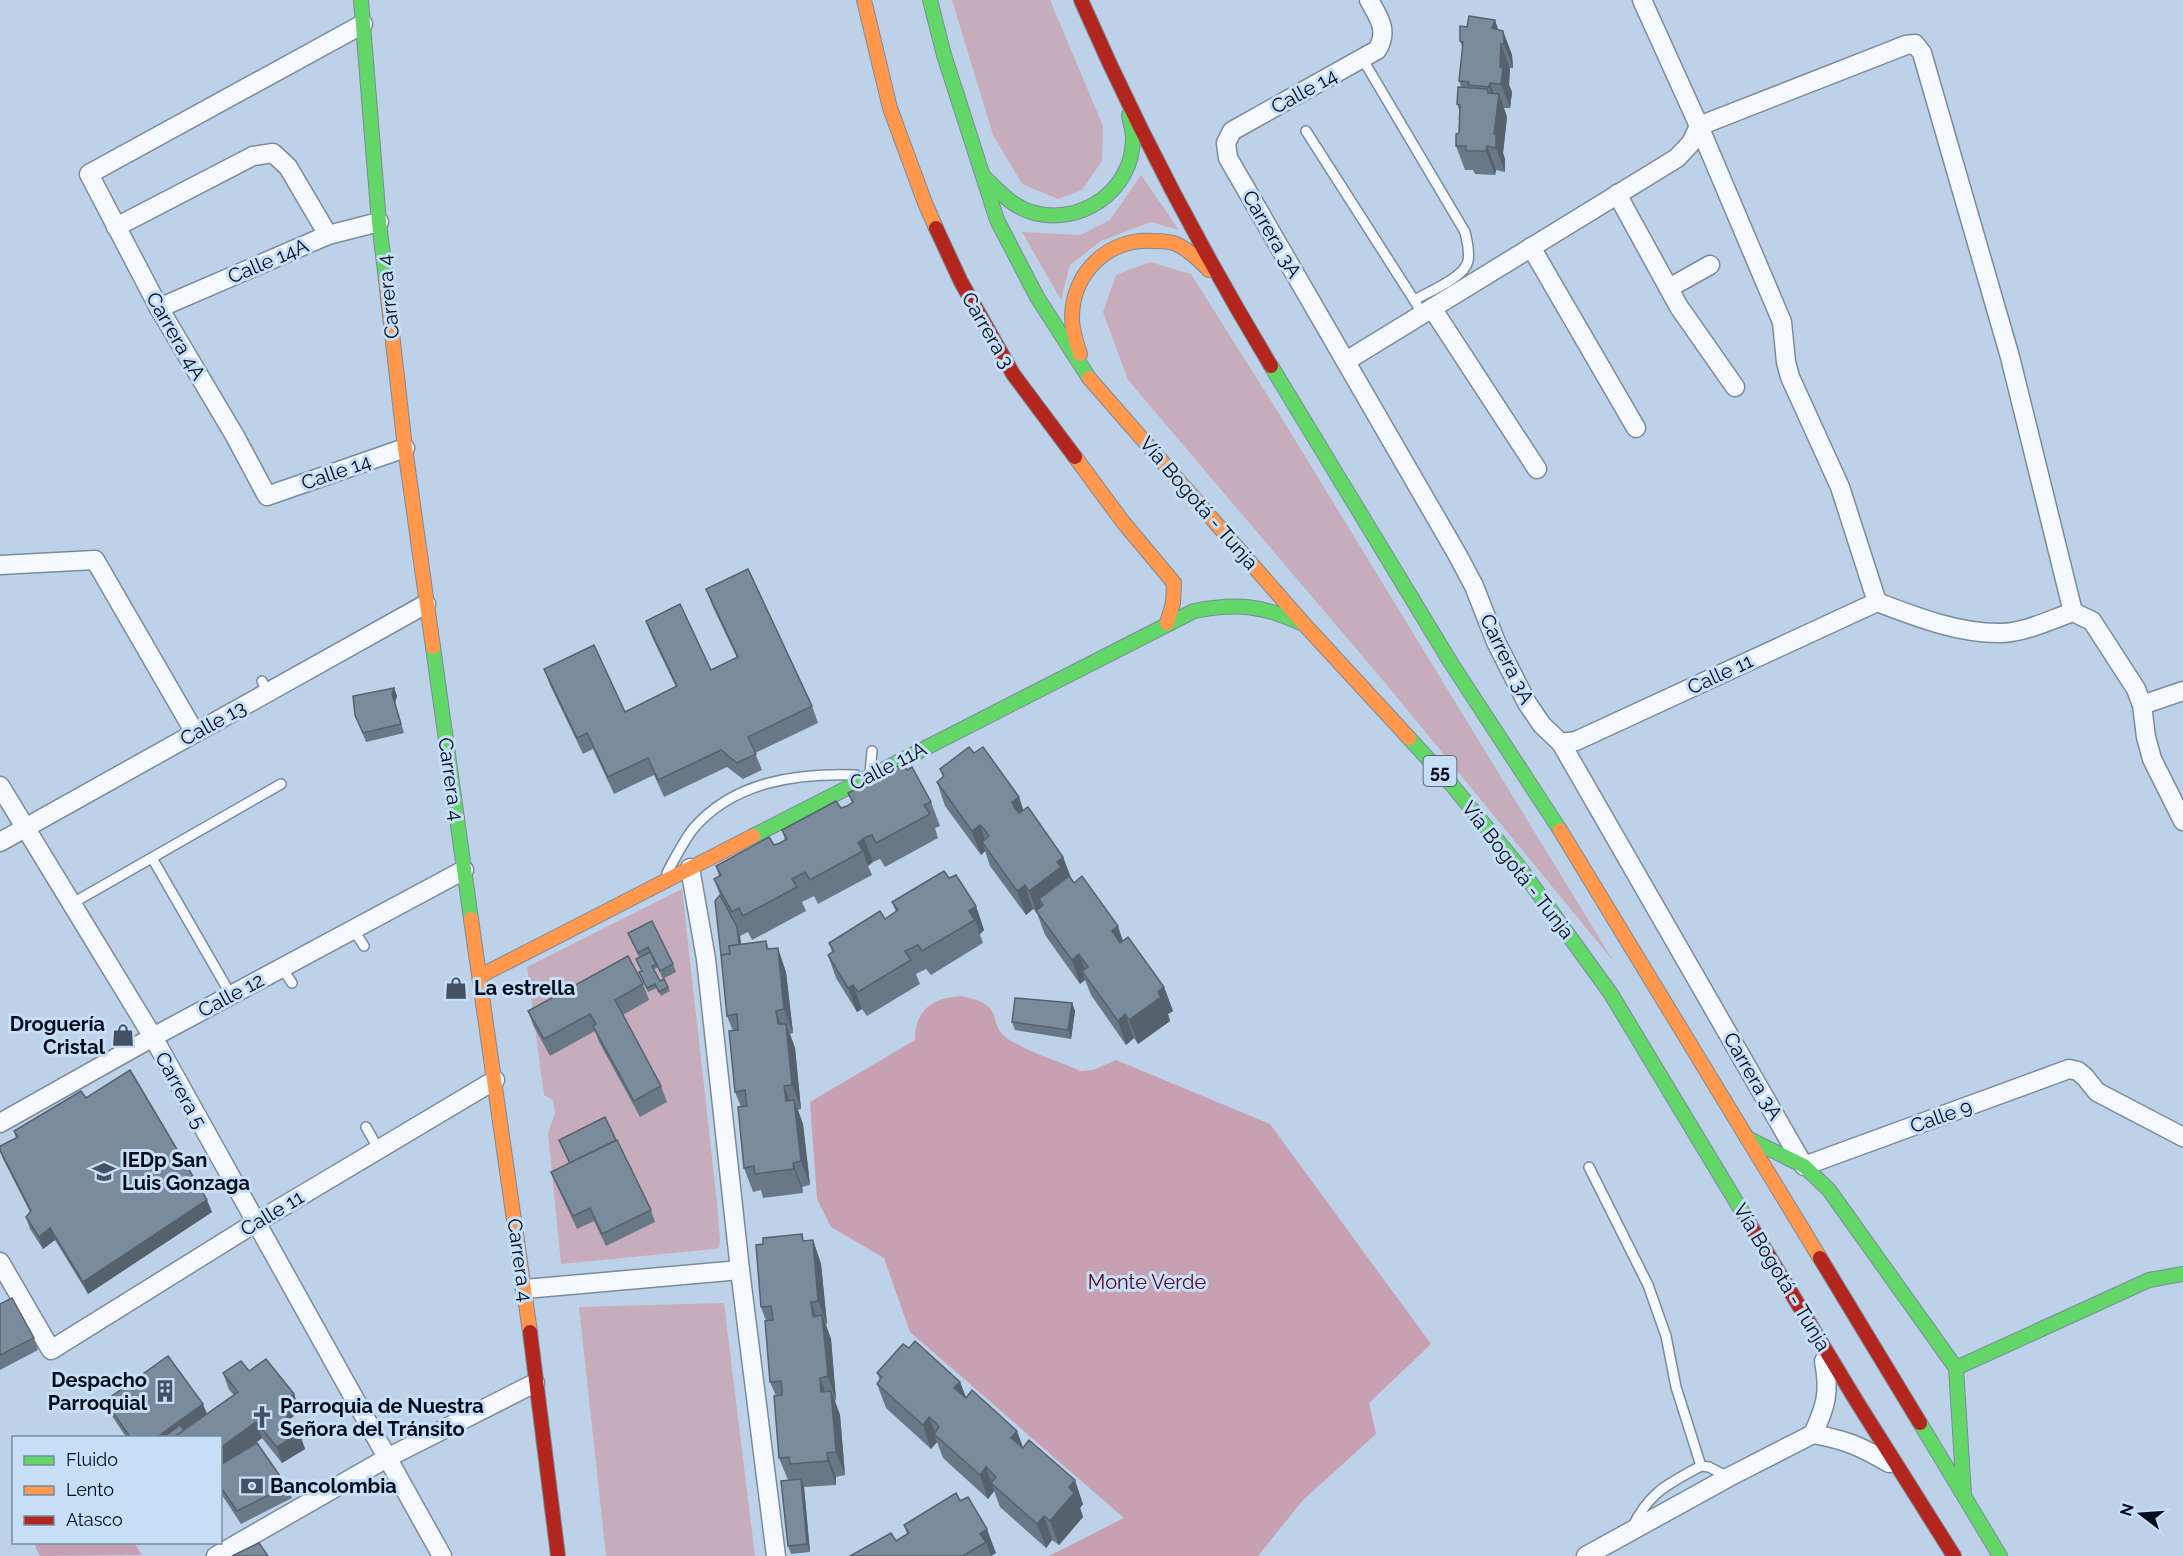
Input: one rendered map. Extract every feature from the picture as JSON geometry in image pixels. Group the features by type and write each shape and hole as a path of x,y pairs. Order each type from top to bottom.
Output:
{"main road":[{"name":"Carrera 4","path":"361,0 379,222 405,448 519,1263 525,1289 558,1556"},
{"name":"Carrera 3","path":"864,0 890,108 925,204 961,282 1013,374 1123,522 1174,583 1173,603 1167,623"},
{"name":"Vía Bogotá - Tunja","path":"930,0 944,55 997,220 1036,297 1085,374 1304,624 1451,784 1520,868 1611,994 1954,1556"},
{"path":"982,176 1007,199 1030,212 1057,217 1083,212 1106,199 1123,178 1133,153 1133,127 1118,85 1081,0"},
{"path":"1118,85 1220,281 1451,663 1583,865 2000,1556"},
{"path":"1085,374 1071,314 1077,286 1093,261 1117,245 1145,239 1174,244 1199,259 1220,281"},
{"name":"Calle 11A","path":"480,976 1194,611 1222,605 1251,605 1279,611 1304,624"},
{"name":"Carrera 3A","path":"1747,1138 1804,1166 1829,1190 1956,1368"},
{"path":"1964,1495 1956,1368 2149,1280 2183,1274"}],"street":[{"name":"Calle 14","path":"1226,142 1232,131 1377,50 1383,40 1382,23 1369,0"},
{"path":"1642,0 1699,126 1782,322 1790,378 1840,487 1877,602 1902,612 1968,631 2003,633 2028,628 2073,612 2092,621 2136,689 2142,705 2146,737 2152,759 2183,820"},
{"name":"Carrera 4A","path":"267,496 235,436 159,308 89,174 363,24"},
{"path":"1346,361 1423,307 1531,247 1677,159 1691,143 1699,126 1906,45 1915,44 1922,53 2010,357 2073,612"},
{"name":"Carrera 3A","path":"1226,142 1228,158 1474,586 1496,642 1527,702 1542,725 1561,743 1804,1166"},
{"path":"117,227 253,156 273,153 288,167 328,235"},
{"path":"1617,194 1679,307 1735,387"},
{"name":"Calle 14A","path":"159,308 328,235 379,222"},
{"path":"1531,247 1635,429"},
{"path":"1669,288 1710,265"},
{"path":"1423,307 1537,469"},
{"name":"Calle 14","path":"267,496 405,448"},
{"path":"0,565 95,560 195,733"},
{"name":"Calle 11","path":"1561,743 1576,741 1877,602"},
{"name":"Calle 13","path":"0,842 195,733 265,687 426,604"},
{"path":"2142,705 2183,691"},
{"name":"Carrera 5","path":"0,786 153,1038 442,1556"},
{"path":"690,868 706,959 740,1270 775,1517 776,1556"},
{"name":"Calle 12","path":"0,1123 464,870"},
{"name":"Calle 9","path":"1804,1166 2069,1069 2078,1071 2097,1092 2183,1137"},
{"name":"Calle 11","path":"0,1262 51,1350 255,1223 495,1080"},
{"path":"525,1289 740,1270"},
{"path":"1586,1556 1813,1434 1824,1412 1828,1383 1819,1338"},
{"path":"216,1556 387,1458 535,1383"},
{"path":"1813,1434 1836,1438 1860,1446 1900,1470"}],"lane":[{"path":"1306,131 1423,307 1464,272 1469,250 1465,232 1362,58"},
{"path":"662,882 693,830 716,807 747,789 779,779 824,774 870,776 872,751"},
{"path":"71,904 281,784"},
{"path":"152,858 231,995"},
{"path":"353,929 364,946"},
{"path":"282,968 292,984"},
{"path":"366,1127 379,1150"},
{"path":"1589,1167 1648,1285 1666,1336 1676,1387 1701,1466"},
{"path":"1631,1530 1641,1509 1653,1495 1701,1466 1709,1467 1729,1478"}],"shaded area":[{"path":"952,0 1050,0 1103,126 1102,161 1082,190 1058,199 1022,184 993,135"},
{"path":"1141,175 1179,230 1151,222 1101,241 1070,265 1061,300 1022,232 1080,235 1110,220"},
{"path":"1150,262 1191,274 1278,412 1614,962 1386,684 1128,380 1103,312 1116,275"},
{"path":"682,889 717,1202 719,1247 561,1264 548,1133 555,1113 553,1100 544,1095 527,967"},
{"path":"724,1303 755,1556 606,1556 579,1307"}],"green space":[{"name":"Monte Verde","path":"961,996 985,1004 994,1015 1001,1033 1016,1044 1034,1052 1081,1071 1093,1070 1116,1060 1270,1124 1431,1344 1369,1403 1376,1434 1303,1500 1258,1556 1049,1556 1124,1518 910,1332 884,1258 831,1227 817,1199 810,1102 915,1040 918,1021 922,1013 934,1003 942,999"},
{"path":"36,1544 135,1544 142,1555 40,1556"}],"building":[{"path":"1469,16 1495,20 1492,28 1503,31 1501,84 1490,83 1489,87 1468,85 1469,82 1459,81 1463,42 1460,41 1460,26 1467,27"},
{"path":"1458,87 1487,89 1488,93 1499,94 1494,134 1496,135 1496,148 1487,146 1486,151 1466,151 1466,146 1456,146 1460,105 1457,104"},
{"path":"748,569 812,706 748,737 756,754 737,763 721,750 658,780 648,758 608,777 587,733 577,738 544,669 594,645 625,712 677,686 646,621 680,604 711,670 738,657 706,589"},
{"path":"394,688 392,694 401,724 363,733 355,715 353,696"},
{"path":"969,747 974,753 983,747 1019,797 1012,802 1014,807 1019,813 1028,807 1063,857 1057,862 1061,867 1029,891 1025,885 1017,891 982,842 989,836 984,829 980,825 972,831 937,782 944,776 940,769"},
{"path":"902,764 907,770 912,767 931,802 924,805 930,814 876,843 872,835 864,838 858,843 863,851 810,880 805,872 792,879 797,887 743,916 739,908 732,912 714,879 721,875 716,866 769,837 774,845 780,843 787,839 782,830 836,801 841,808 847,806 853,802 848,793"},
{"path":"944,871 949,878 956,875 976,906 969,911 975,920 922,951 918,945 905,951 911,960 858,992 853,985 848,988 828,955 834,951 829,943 880,911 885,919 898,910 892,902"},
{"path":"1069,876 1074,883 1082,876 1118,926 1112,931 1120,943 1128,937 1164,987 1158,992 1161,997 1129,1020 1125,1014 1118,1021 1082,971 1088,967 1079,954 1072,960 1036,911 1043,905 1039,899"},
{"path":"720,895 737,927 739,945 729,946 730,954 721,955 715,901"},
{"path":"652,921 673,964 660,971 648,947 638,953 628,933"},
{"path":"766,941 767,949 778,948 784,1009 776,1011 778,1024 786,1024 792,1085 784,1086 786,1101 794,1100 801,1161 793,1163 794,1169 755,1174 754,1166 744,1168 738,1107 747,1106 745,1090 735,1092 729,1031 738,1030 737,1014 727,1016 721,955 730,954 729,946"},
{"path":"650,952 656,964 652,966 660,981 664,979 668,987 659,992 655,984 647,988 639,972 642,971 636,959"},
{"path":"628,956 643,984 615,1000 661,1086 634,1101 593,1026 596,1024 590,1014 544,1039 528,1011"},
{"path":"1015,998 1072,1003 1068,1030 1012,1022"},
{"name":"IEDp San Luis Gonzaga","path":"130,1070 207,1200 83,1282 50,1228 39,1237 26,1217 31,1211 0,1146 18,1137 14,1131 81,1091 86,1098"},
{"path":"605,1117 616,1140 570,1163 559,1140"},
{"path":"617,1140 651,1210 602,1234 590,1208 573,1216 551,1172"},
{"path":"802,1234 803,1241 813,1240 818,1301 811,1302 813,1317 822,1315 828,1376 820,1378 821,1392 831,1391 836,1452 827,1453 828,1461 790,1464 789,1457 779,1458 774,1396 782,1395 782,1389 781,1381 770,1382 765,1321 773,1320 771,1306 761,1307 756,1245 763,1244 763,1238"},
{"path":"12,1298 34,1338 0,1355 0,1304"},
{"path":"915,1341 960,1382 954,1388 966,1398 972,1390 1017,1431 1011,1438 1023,1448 1029,1440 1075,1480 1069,1487 1074,1493 1050,1521 1044,1516 1037,1524 991,1483 996,1477 986,1467 980,1475 934,1434 939,1427 935,1422 929,1417 923,1425 877,1384 882,1377 877,1373 903,1344 909,1348"},
{"name":"Despacho Parroquial","path":"168,1356 203,1404 158,1436 129,1436 105,1401"},
{"path":"266,1359 294,1394 279,1407 299,1432 277,1447 256,1422 222,1447 222,1436 175,1436 238,1392 223,1373 241,1361 249,1371"},
{"path":"180,1425 184,1430 175,1436 165,1436"},
{"name":"Bancolombia","path":"257,1443 287,1486 237,1511 222,1489 222,1464"},
{"path":"801,1479 807,1544 788,1546 781,1481"},
{"path":"956,1493 960,1501 968,1497 987,1529 980,1534 986,1542 963,1556 850,1556 891,1533 896,1541 909,1533 904,1525"},
{"path":"259,1543 268,1556 232,1556"}],"traffic: fast":[{"path":"361,0 379,222 386,280"},
{"path":"930,0 944,55 997,220 1037,297 1089,378"},
{"path":"983,176 999,192 1031,212 1049,215 1068,214 1085,209 1100,201 1114,189 1124,174 1131,157 1133,138 1129,115"},
{"path":"1271,366 1451,663 1560,830"},
{"path":"753,836 1194,611 1223,607 1249,607 1274,612 1301,623"},
{"path":"433,647 471,919"},
{"path":"1409,738 1451,784 1520,868 1611,994 1746,1218"},
{"path":"1747,1138 1804,1166 1829,1190 1956,1368 1964,1495"},
{"path":"1956,1368 2149,1280 2183,1274"},
{"path":"1920,1423 2000,1556"}],"traffic: slow":[{"path":"864,0 890,108 936,228"},
{"path":"1080,354 1072,318 1078,287 1086,273 1108,252 1121,245 1137,242 1167,242 1185,249 1209,270"},
{"path":"386,280 405,448 433,647"},
{"path":"1089,378 1304,624 1409,738"},
{"path":"1075,457 1123,522 1174,583 1173,603 1167,623"},
{"path":"1560,830 1820,1258"},
{"path":"480,976 753,836"},
{"path":"471,919 530,1332"}],"traffic: jam":[{"path":"1081,0 1170,186 1271,366"},
{"path":"936,228 961,282 1013,374 1075,457"},
{"path":"1746,1218 1857,1402 1954,1556"},
{"path":"1820,1258 1920,1423"},
{"path":"530,1332 558,1556"}],"place":[{"name":"La estrella","path":"456,988"},
{"name":"Droguería Cristal","path":"123,1035"},
{"name":"IEDp San Luis Gonzaga","path":"104,1172"},
{"name":"Despacho Parroquial","path":"165,1391"},
{"name":"Parroquia de Nuestra Señora del Tránsito","path":"262,1417"},
{"name":"Bancolombia","path":"252,1486"}]}
